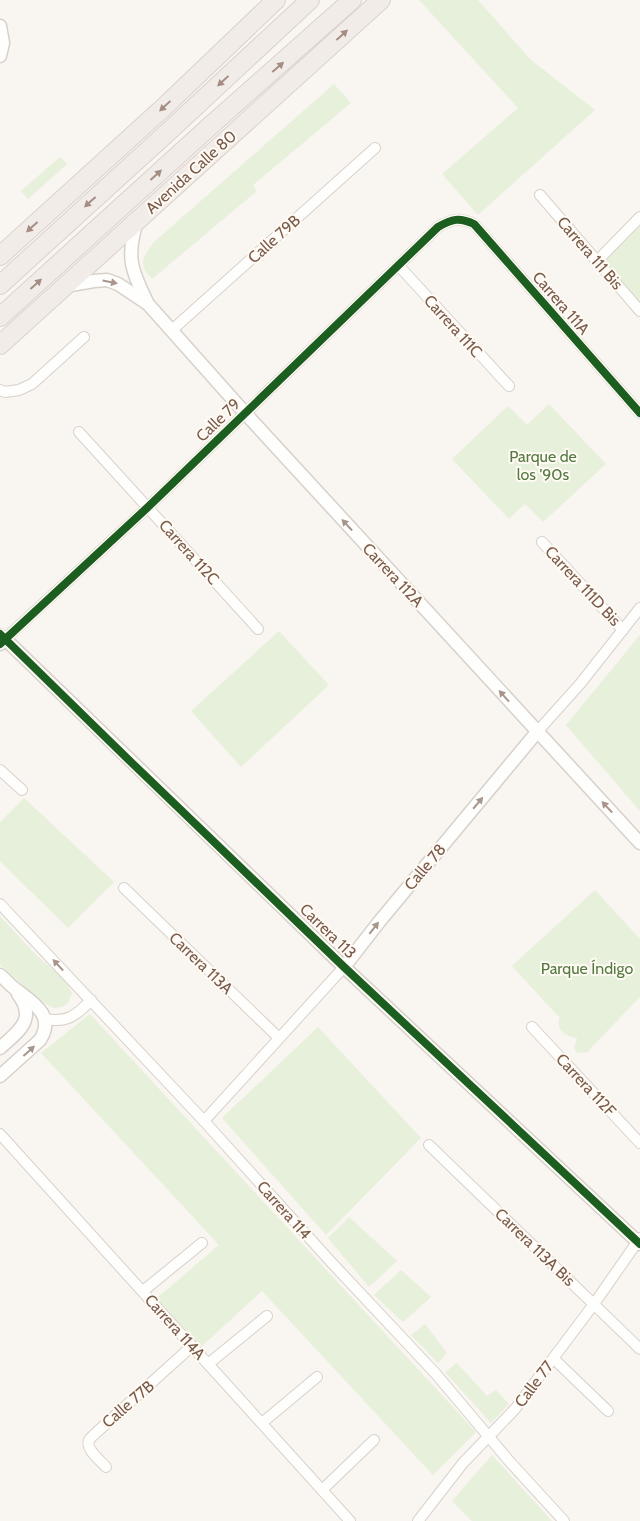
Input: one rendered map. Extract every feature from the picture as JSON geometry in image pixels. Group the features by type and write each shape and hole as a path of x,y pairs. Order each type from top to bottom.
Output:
{"highway":[{"path":"0,256 156,114 276,0"},
{"path":"0,285 310,0"},
{"name":"Avenida Calle 80","path":"0,317 352,0"},
{"name":"Avenida Calle 80","path":"0,345 381,0"}],"street":[{"path":"0,26 3,43 0,56"},
{"name":"Calle 79B","path":"172,330 375,148"},
{"name":"Carrera 111 Bis","path":"540,195 640,311"},
{"path":"597,261 640,217"},
{"name":"Calle 79","path":"2,639 148,506 438,227 457,219"},
{"name":"Carrera 111A","path":"457,219 466,220 474,224 640,413"},
{"name":"Carrera 112A","path":"137,221 132,236 130,259 133,271 148,304"},
{"name":"Carrera 111C","path":"399,266 509,386"},
{"name":"Carrera 112A","path":"65,286 107,280 118,284 148,304 245,413 640,843"},
{"path":"0,390 5,392 20,390 32,384 84,337"},
{"name":"Carrera 112C","path":"79,432 258,629"},
{"name":"Carrera 111D Bis","path":"542,542 623,630"},
{"name":"Calle 78","path":"204,1121 344,966 537,732 580,684 640,608"},
{"name":"Carrera 113","path":"2,639 344,966 639,1241"},
{"path":"0,770 22,790"},
{"name":"Carrera 113A","path":"124,888 279,1038"},
{"name":"Carrera 114","path":"0,904 204,1121 331,1262 436,1374 510,1462 564,1521"},
{"path":"0,975 24,1002 27,1010 23,1027 0,1048"},
{"path":"0,1076 40,1040 46,1027 45,1019 40,1010 31,1000 12,987"},
{"path":"45,1019 57,1021 68,1018 79,1012 91,1000"},
{"name":"Carrera 112F","path":"532,1027 640,1143"},
{"name":"Carrera 114A","path":"0,1134 350,1521"},
{"name":"Carrera 113A Bis","path":"429,1145 640,1349"},
{"name":"Calle 77","path":"418,1521 463,1463 515,1409 554,1359 639,1241"},
{"path":"143,1292 202,1243"},
{"path":"208,1364 267,1316"},
{"name":"Calle 77B","path":"106,1467 90,1449 89,1441 192,1346"},
{"path":"554,1359 608,1411"},
{"path":"262,1423 317,1377"},
{"path":"322,1490 374,1440"}],"green space":[{"path":"419,0 478,0 531,60 595,110 478,215 442,174 518,108"},
{"path":"334,84 351,103 253,185 257,191 152,279 143,265 143,261 146,253 155,241"},
{"path":"60,157 67,164 28,199 21,191"},
{"path":"640,224 640,304 606,262 609,254"},
{"name":"Parque de los '90s","path":"549,404 606,464 543,522 525,504 509,519 452,459 508,406 527,425"},
{"path":"279,631 329,685 241,767 191,711"},
{"path":"640,635 640,811 566,725"},
{"path":"24,798 114,882 68,928 0,861 0,822"},
{"name":"Parque Índigo","path":"595,890 640,939 640,997 588,1052 577,1053 574,1048 577,1038 562,1032 559,1026 560,1018 512,966"},
{"path":"0,916 34,953 66,981 72,993 68,1003 62,1007 54,1008 49,1006 0,964"},
{"path":"90,1014 476,1432 433,1475 262,1291 201,1347 157,1298 219,1245 41,1053"},
{"path":"318,1027 421,1138 326,1235 222,1118"},
{"path":"349,1217 397,1261 369,1287 328,1238"},
{"path":"401,1270 431,1297 403,1322 374,1295"},
{"path":"425,1324 447,1353 438,1363 411,1335"},
{"path":"457,1363 487,1396 496,1390 509,1404 491,1423 445,1372"},
{"path":"492,1455 552,1521 472,1521 452,1501"}],"cycle path":[{"path":"0,644 148,507 438,227 447,222 464,220 474,224 640,413"},
{"path":"0,634 344,967 640,1244"}]}
